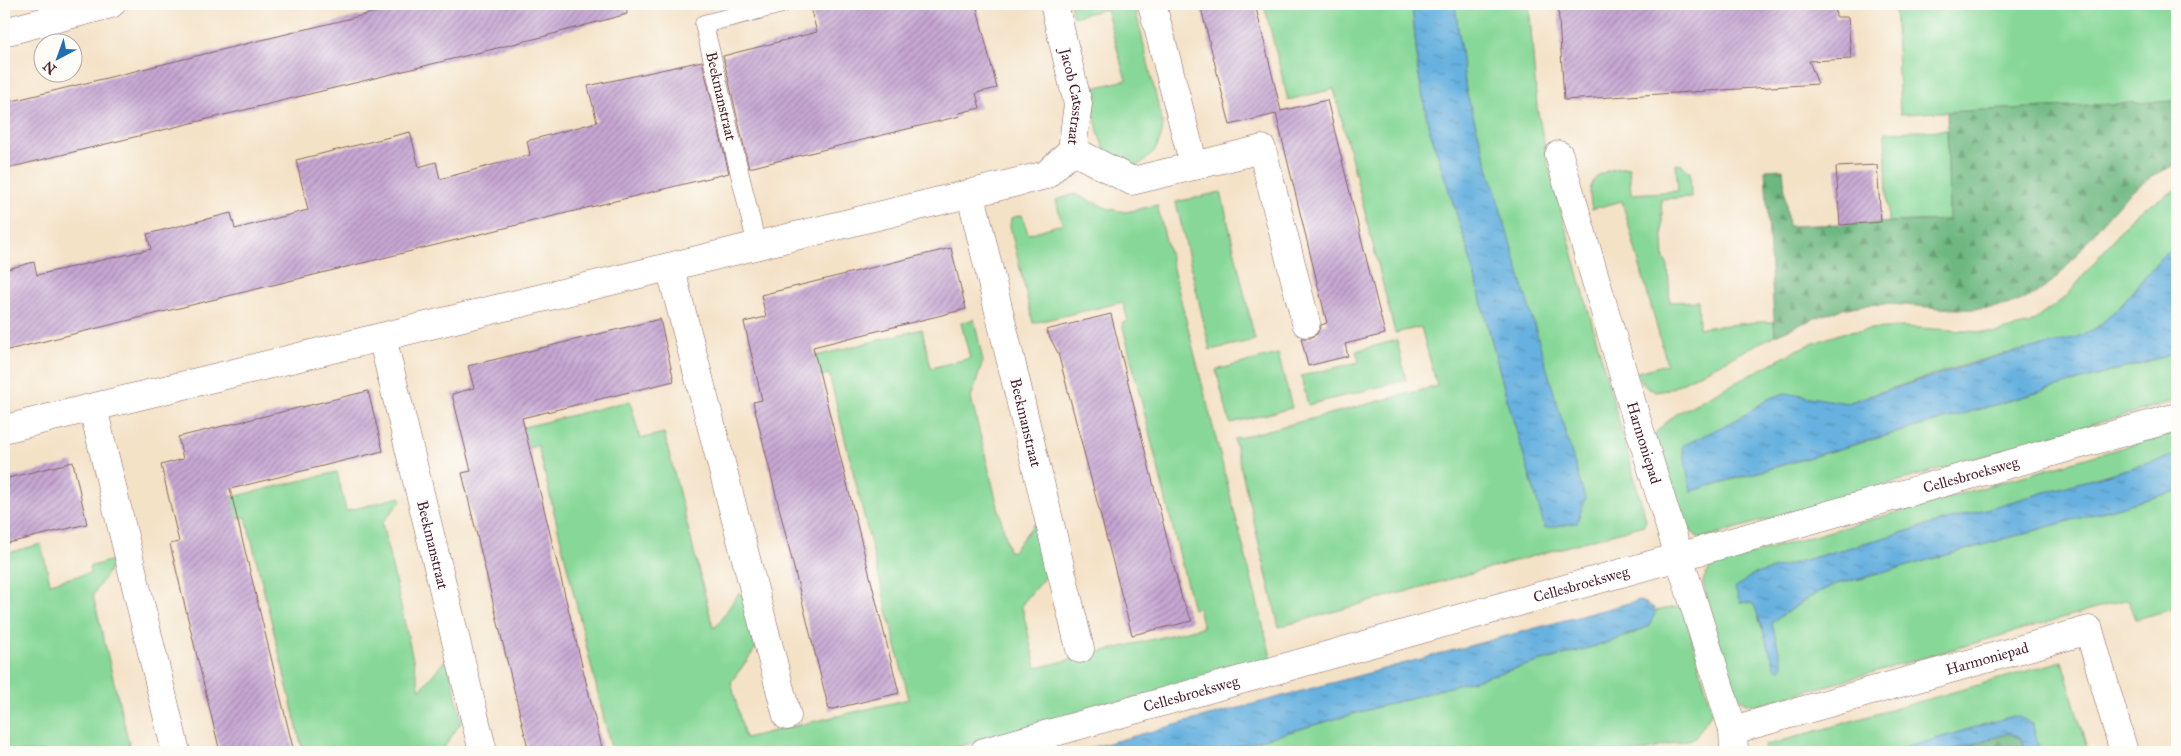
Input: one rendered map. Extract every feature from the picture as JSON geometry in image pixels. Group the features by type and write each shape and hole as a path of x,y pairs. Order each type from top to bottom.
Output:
{"street":[{"path":"4,32 111,4"},
{"name":"Jacob Catsstraat","path":"1054,4 1078,104 1072,150 1132,180 1262,149 1306,323"},
{"path":"1152,4 1194,166"},
{"path":"4,428 1046,176 1072,150"},
{"name":"Harmoniepad","path":"1559,155 1734,741 2090,630 2124,752"},
{"name":"Beekmanstraat","path":"971,195 1080,649"},
{"path":"670,267 787,716"},
{"name":"Beekmanstraat","path":"382,337 484,752"},
{"path":"93,408 176,752"},
{"name":"Cellesbroeksweg","path":"984,752 1680,558 2177,416"}],"lane":[{"name":"Beekmanstraat","path":"757,246 704,24 782,4"}],"green space":[{"path":"1070,4 1134,4 1163,126 1160,140 1154,151 1146,160 1134,167 1112,158 1107,153 1100,136 1090,89 1126,80 1106,9 1073,17"},
{"path":"1264,4 1412,4 1418,70 1428,124 1467,247 1507,399 1546,528 1466,91 1455,4 1529,4 1537,107 1549,167 1646,520 1644,525 1279,627 1234,439 1437,386 1421,327 1395,333 1334,89 1288,100"},
{"path":"1895,4 2177,4 2177,101 1900,114"},
{"path":"2177,101 2177,165 2146,180 2121,202 2063,271 2040,291 2013,303 1993,308 1950,309 1886,304 1865,305 1842,309 1775,335 1765,170 1783,169 1788,226 1949,220 1947,112"},
{"path":"1947,130 1950,220 1888,222 1885,132"},
{"path":"1676,164 1682,165 1690,172 1691,197 1661,199 1664,259 1668,266 1670,302 1698,301 1699,328 1774,322 1775,335 1668,390 1655,392 1641,382 1637,372 1667,364 1622,201 1592,209 1590,189 1597,177 1603,173 1629,167 1631,194 1678,191"},
{"path":"2177,189 2177,246 2155,265 2108,318 2087,333 2064,342 1980,360 1847,403 1821,400 1798,394 1768,399 1740,418 1682,447 1692,491 2177,353 2177,400 1700,539 1680,521 1655,433 1674,415 1803,347 1842,333 1904,327 1995,333 2029,324 2067,296 2137,212"},
{"path":"1221,192 1255,340 1210,350 1176,202"},
{"path":"1075,194 1109,209 1126,212 1157,205 1272,661 939,752 612,752 538,446 517,450 512,430 630,401 640,439 664,433 713,627 716,627 739,593 742,595 756,648 731,682 745,738 909,699 829,374 809,379 804,359 922,329 931,368 970,358 961,323 974,319 983,361 971,398 1009,551 1012,552 1034,524 1048,573 1023,603 1022,607 1036,668 1203,627 1198,608 1193,609 1122,323 1128,321 1123,302 1033,323 1010,226 1011,218 1022,215 1028,234 1062,224 1056,200"},
{"path":"1397,340 1406,380 1308,405 1301,376 1359,362 1356,351"},
{"path":"1278,354 1292,408 1230,423 1216,370"},
{"path":"2177,432 2177,455 1752,575 1735,588 1745,602 1752,603 1755,607 1776,669 1783,666 1772,625 1773,621 1804,601 1837,584 2177,491 2177,608 2136,619 2128,599 1759,705 1744,701 1732,691 1703,583 1712,565"},
{"path":"337,472 346,511 400,497 402,500 382,523 420,690 445,660 448,662 462,721 441,752 303,752 246,517 225,521 220,500"},
{"path":"41,544 50,583 90,573 89,567 112,560 113,564 93,595 131,752 4,752 4,554"},
{"path":"1683,606 1712,712 1695,738 1640,752 1218,752 1610,642 1631,635 1644,628 1652,618 1654,611"},
{"path":"2062,661 2088,752 2040,752 2032,724 2013,716 1892,752 1765,752 1764,746"},
{"path":"2009,733 2021,739 2025,752 2011,752 2009,745 1988,752 1946,752"}],"water":[{"path":"1412,4 1455,4 1466,91 1585,499 1577,523 1545,528 1507,399 1467,247 1428,124 1418,70"},
{"path":"2177,246 2177,353 1691,491 1682,446 1740,418 1768,399 1785,393 1847,403 1998,356 2072,339 2097,328 2122,304 2164,255"},
{"path":"2177,455 2177,491 1837,584 1815,594 1773,621 1772,625 1783,666 1780,669 1776,669 1755,607 1752,603 1740,602 1735,588 1752,575"},
{"path":"1640,600 1654,608 1655,614 1648,627 1610,642 1218,752 1075,752"},
{"path":"2013,716 2026,720 2033,728 2040,752 2025,752 2021,739 2009,733 1946,752 1892,752"}],"building":[{"path":"409,4 626,4 627,14 538,38 4,169 4,103"},
{"path":"809,4 976,4 997,88 976,93 980,108 959,113 960,116 749,168 723,56 817,32"},
{"path":"1200,4 1255,4 1281,111 1327,100 1385,334 1345,344 1348,356 1308,366 1301,338 1310,338 1317,334 1321,325 1327,323 1276,114 1230,125"},
{"path":"1558,4 1835,4 1836,17 1848,17 1851,59 1809,61 1818,84 1564,100"},
{"path":"702,61 729,173 4,351 4,270 34,262 37,275 151,249 147,234 231,213 235,229 308,210 296,160 410,132 419,167 436,162 440,179 530,155 527,141 597,122 588,86"},
{"path":"1877,165 1881,222 1840,225 1836,167"},
{"path":"951,248 966,309 813,347 899,693 829,710 753,402 762,400 744,322 766,317 761,295"},
{"path":"1111,314 1182,599 1192,621 1132,635 1058,353 1046,330"},
{"path":"660,319 674,381 522,418 603,752 529,752 462,473 471,471 452,394 474,388 468,366"},
{"path":"368,391 383,451 230,489 294,752 220,752 170,544 179,542 161,465 183,459 178,437"},
{"path":"73,462 87,524 4,544 4,479"}]}
